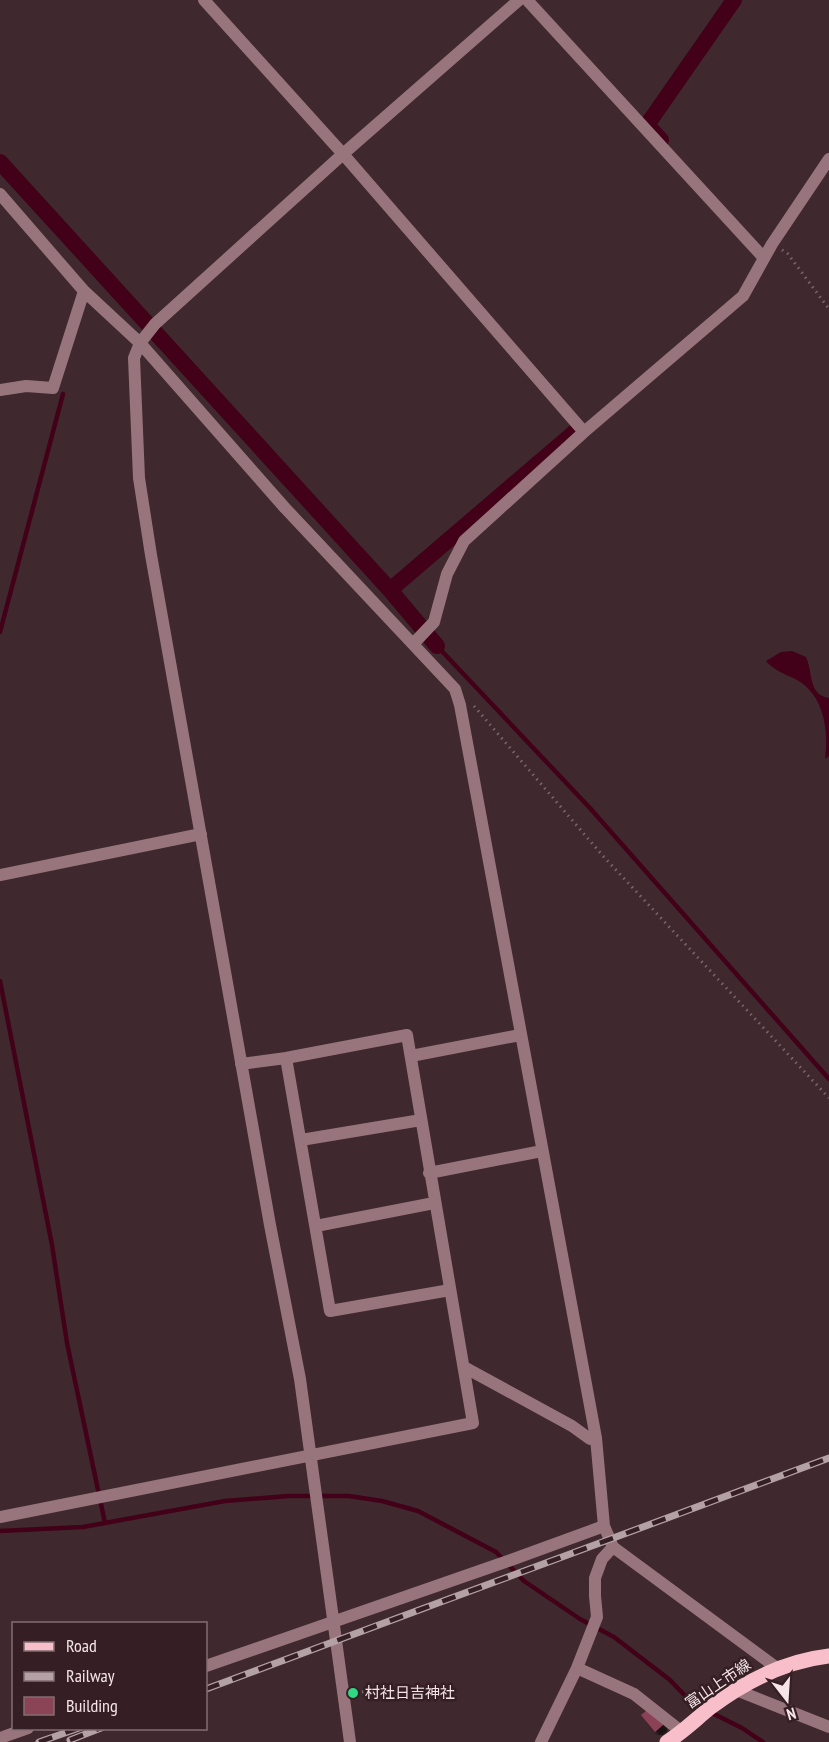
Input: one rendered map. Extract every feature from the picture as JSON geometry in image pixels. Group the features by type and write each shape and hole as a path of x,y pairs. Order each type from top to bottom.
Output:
{"main road":[{"name":"富山上市線","path":"667,1742 710,1708 757,1677 777,1668 829,1656"}],"street":[{"path":"204,0 343,154 584,432"},
{"path":"350,1742 300,1379 241,1064 151,555 139,478 134,358 140,343 156,324 343,154 519,0"},
{"path":"527,0 764,258"},
{"path":"414,643 434,622 447,574 464,541 584,432 742,296 772,244 829,159"},
{"path":"0,194 84,291 140,343 285,508 455,689 460,705 596,1438 604,1526 613,1547 777,1668"},
{"path":"0,390 26,386 53,388 84,291"},
{"path":"0,874 201,834"},
{"path":"0,1517 473,1424 406,1035 286,1058 241,1064"},
{"path":"411,1056 520,1035"},
{"path":"286,1058 330,1311 450,1290"},
{"path":"301,1140 421,1120"},
{"path":"429,1173 542,1151"},
{"path":"316,1226 434,1203"},
{"path":"464,1367 572,1426 590,1439 596,1438"},
{"path":"207,1666 604,1526"},
{"path":"541,1742 577,1668 597,1617 596,1578 602,1559 613,1547"},
{"path":"577,1668 634,1694 682,1732"},
{"path":"736,1690 829,1727"},
{"path":"0,1738 22,1730"}],"path":[{"path":"772,244 788,254 829,309"},
{"path":"473,705 603,856 829,1098"}],"shaded area":[{"path":"792,651 806,657 814,688 822,696 829,698 829,756 825,759 825,726 819,704 806,687 776,670 766,661 781,652"}],"building":[{"path":"650,1708 664,1724 655,1732 641,1715"}],"waterway":[{"path":"661,140 647,125 734,0"},
{"path":"0,162 390,590 437,646"},
{"path":"0,632 63,394"},
{"path":"390,590 577,430"},
{"path":"437,646 589,807 829,1079"},
{"path":"0,981 52,1245 67,1343 105,1523"},
{"path":"0,1531 83,1527 225,1501 289,1496 349,1496 382,1501 418,1511 496,1552 524,1581 580,1619 614,1637 670,1680 693,1704 703,1708"},
{"path":"710,1712 742,1728 763,1742"}],"railway":[{"path":"207,1689 829,1458"},
{"path":"39,1742 73,1730"},
{"path":"70,1740 96,1730"}],"place":[{"name":"村社日吉神社","path":"353,1693"}]}
